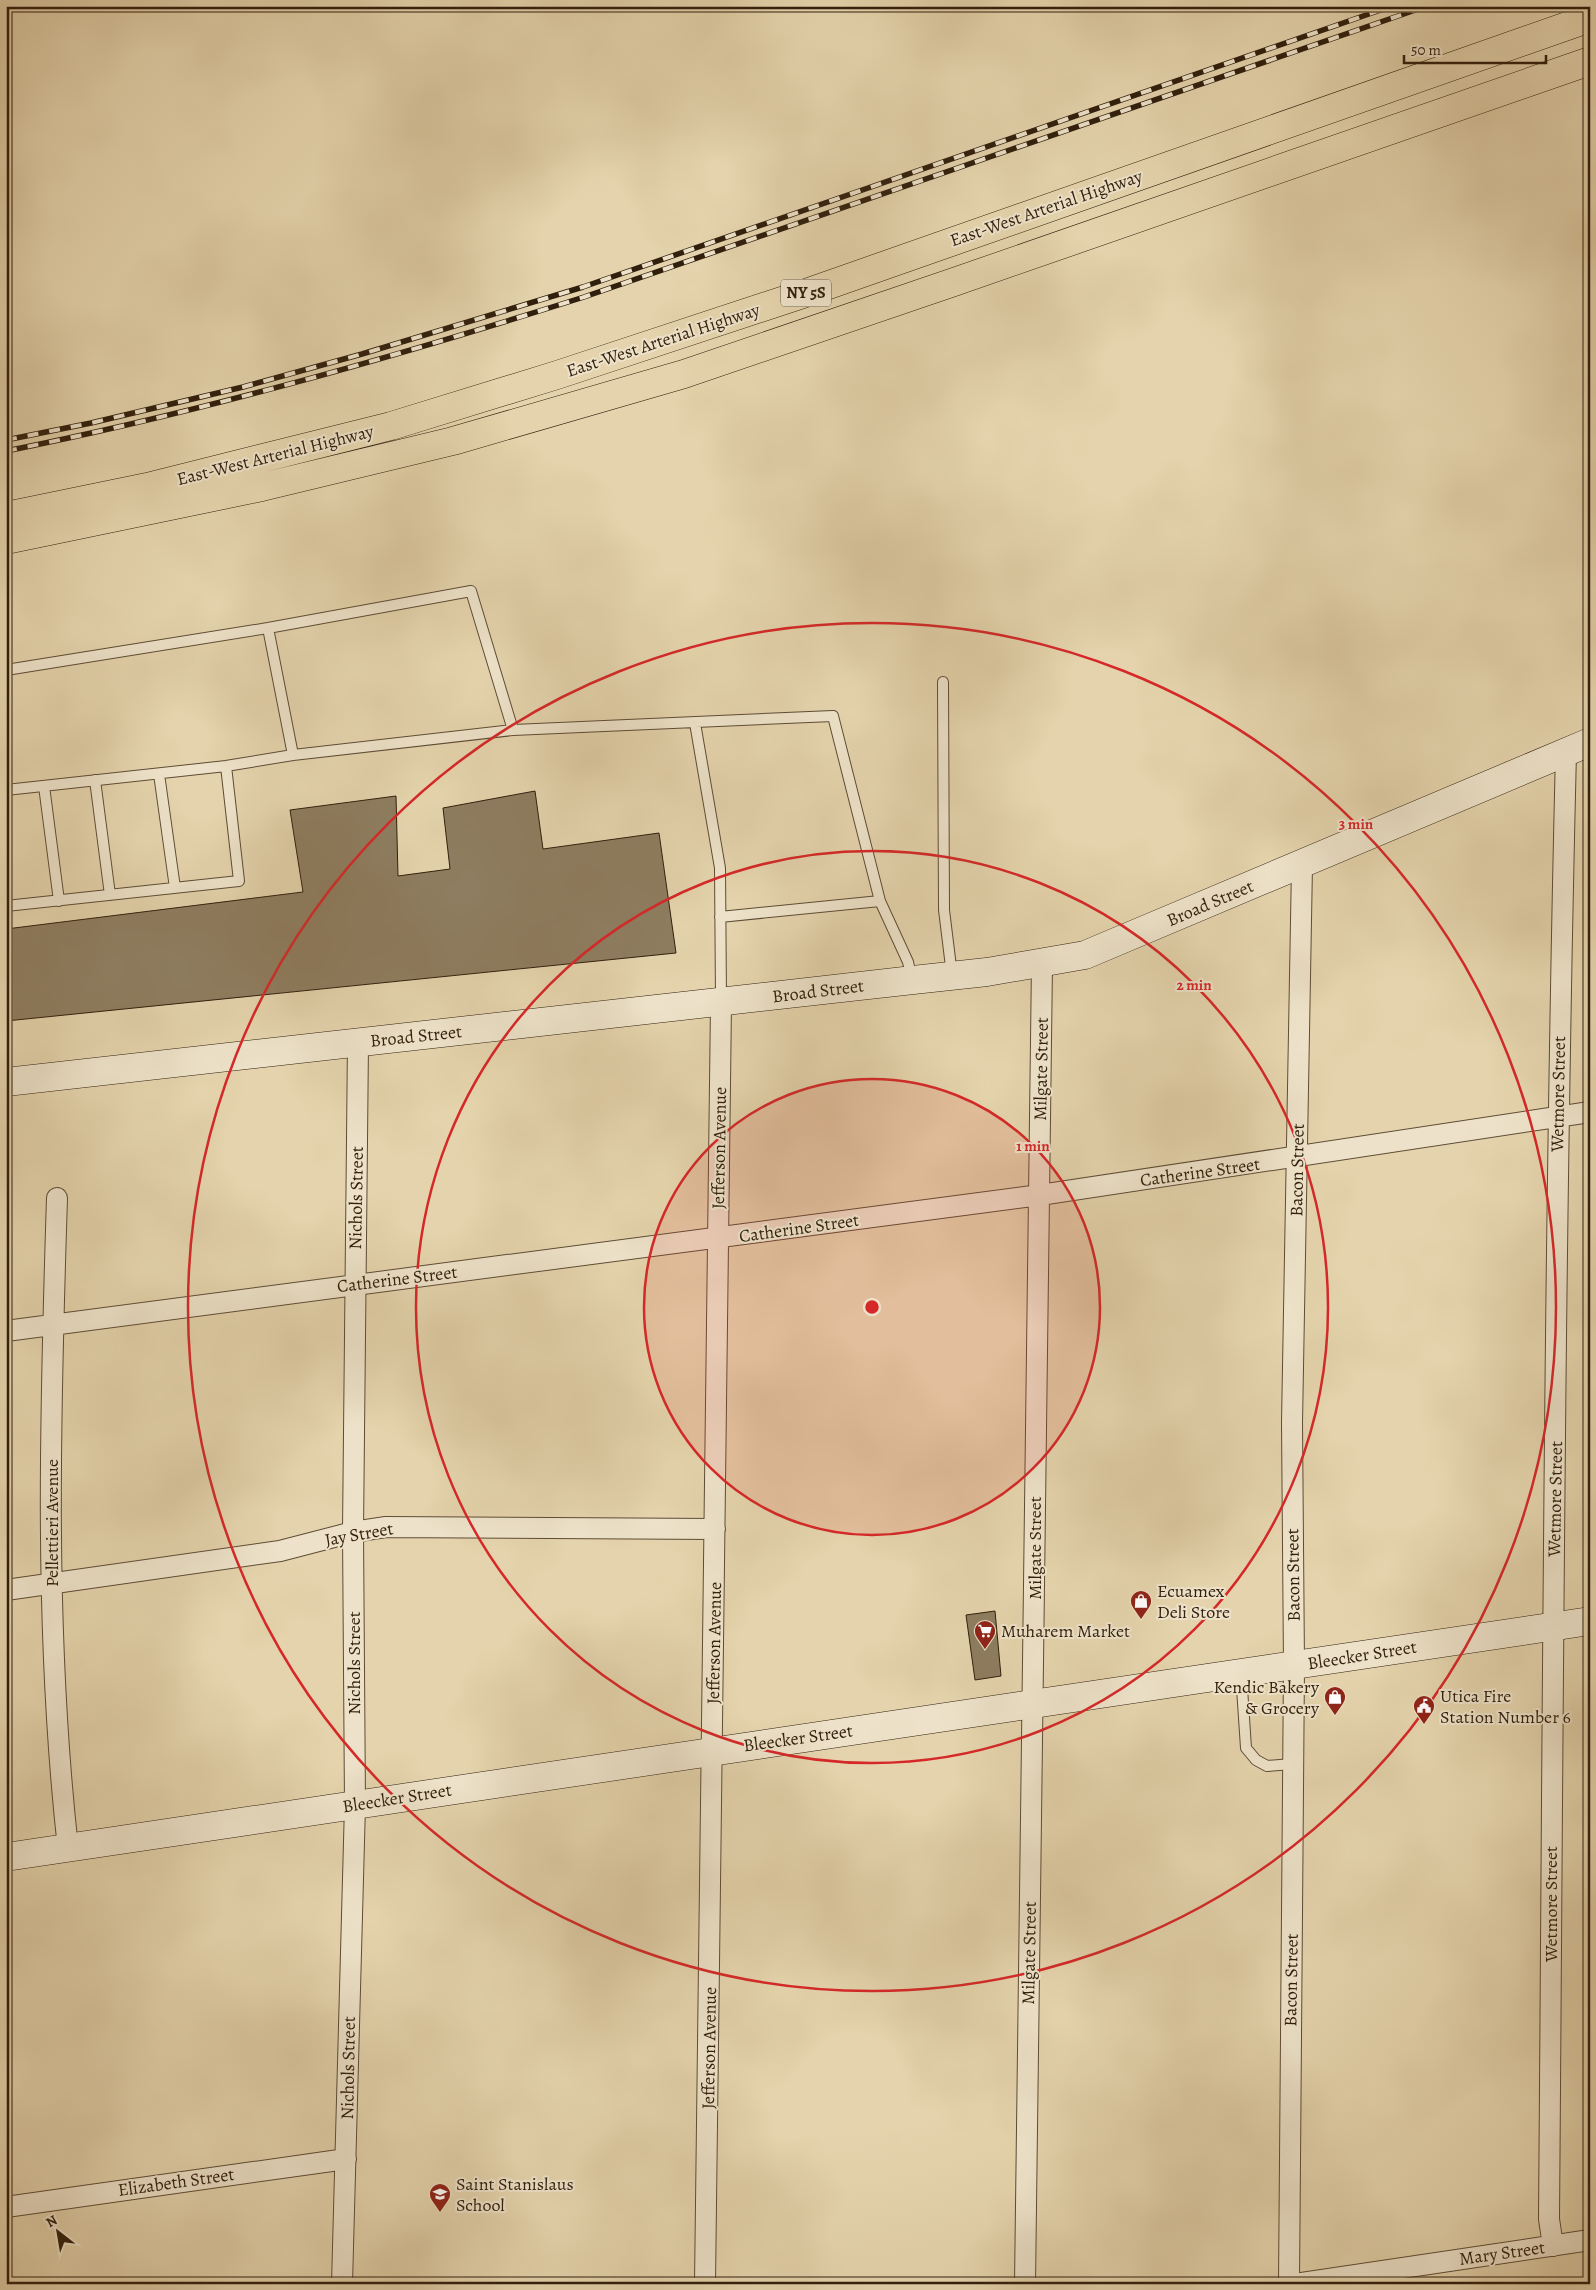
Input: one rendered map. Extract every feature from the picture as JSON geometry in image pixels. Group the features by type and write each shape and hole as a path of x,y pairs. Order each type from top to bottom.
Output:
{"main road":[{"name":"East-West Arterial Highway","path":"6,516 147,488 391,426 557,375 803,294 1590,18"},
{"name":"East-West Arterial Highway","path":"6,540 262,488 445,443 684,374 1590,61"},
{"name":"Broad Street","path":"6,1082 952,976 1085,955 1302,866 1578,747"},
{"name":"Bleecker Street","path":"6,1857 1590,1621"}],"street":[{"name":"Wetmore Street","path":"1553,2246 1549,2219 1557,1117 1578,747"},
{"name":"Bacon Street","path":"1288,2284 1294,1665 1292,1423 1302,866"},
{"name":"Milgate Street","path":"1025,2284 1034,1704 1035,1459 1042,963"},
{"name":"Jefferson Avenue","path":"705,2284 721,1003"},
{"name":"Nichols Street","path":"342,2284 355,1805 353,1532 358,1042"},
{"name":"Catherine Street","path":"6,1331 717,1239 1040,1195 1590,1112"},
{"name":"Pellettieri Avenue","path":"57,1198 53,1324 52,1583 54,1686 68,1848"},
{"name":"Jay Street","path":"6,1590 280,1551 353,1532 386,1527 715,1529"},
{"name":"Elizabeth Street","path":"6,2207 346,2159"},
{"name":"Mary Street","path":"1295,2284 1590,2240"}],"lane":[{"path":"6,670 268,628 471,591 513,730"},
{"path":"268,628 293,756"},
{"path":"944,682 944,910 952,976"},
{"path":"6,790 159,774 513,730 832,716 880,901 908,962 912,980"},
{"path":"694,723 720,868 721,1003"},
{"path":"6,906 239,881 226,766"},
{"path":"159,774 175,888"},
{"path":"95,780 110,895"},
{"path":"44,786 59,901"},
{"path":"720,917 880,901"},
{"path":"1241,1672 1246,1748 1256,1760 1267,1766 1293,1764"}],"building":[{"path":"535,791 543,849 659,833 676,953 6,1021 6,929 303,892 290,810 396,796 398,876 450,869 443,808"},
{"name":"Muharem Market","path":"995,1611 1001,1676 975,1680 966,1615"}],"railway":[{"path":"6,440 91,423 243,387 362,354 583,287 1392,6"},
{"path":"6,451 152,419 297,382 441,341 584,297 1427,6"}],"place":[{"name":"Ecuamex Deli Store","path":"1141,1620"},
{"name":"Muharem Market","path":"985,1650"},
{"name":"Kendic Bakery & Grocery","path":"1335,1716"},
{"name":"Utica Fire Station Number 6","path":"1424,1725"},
{"name":"Saint Stanislaus School","path":"440,2213"}]}
